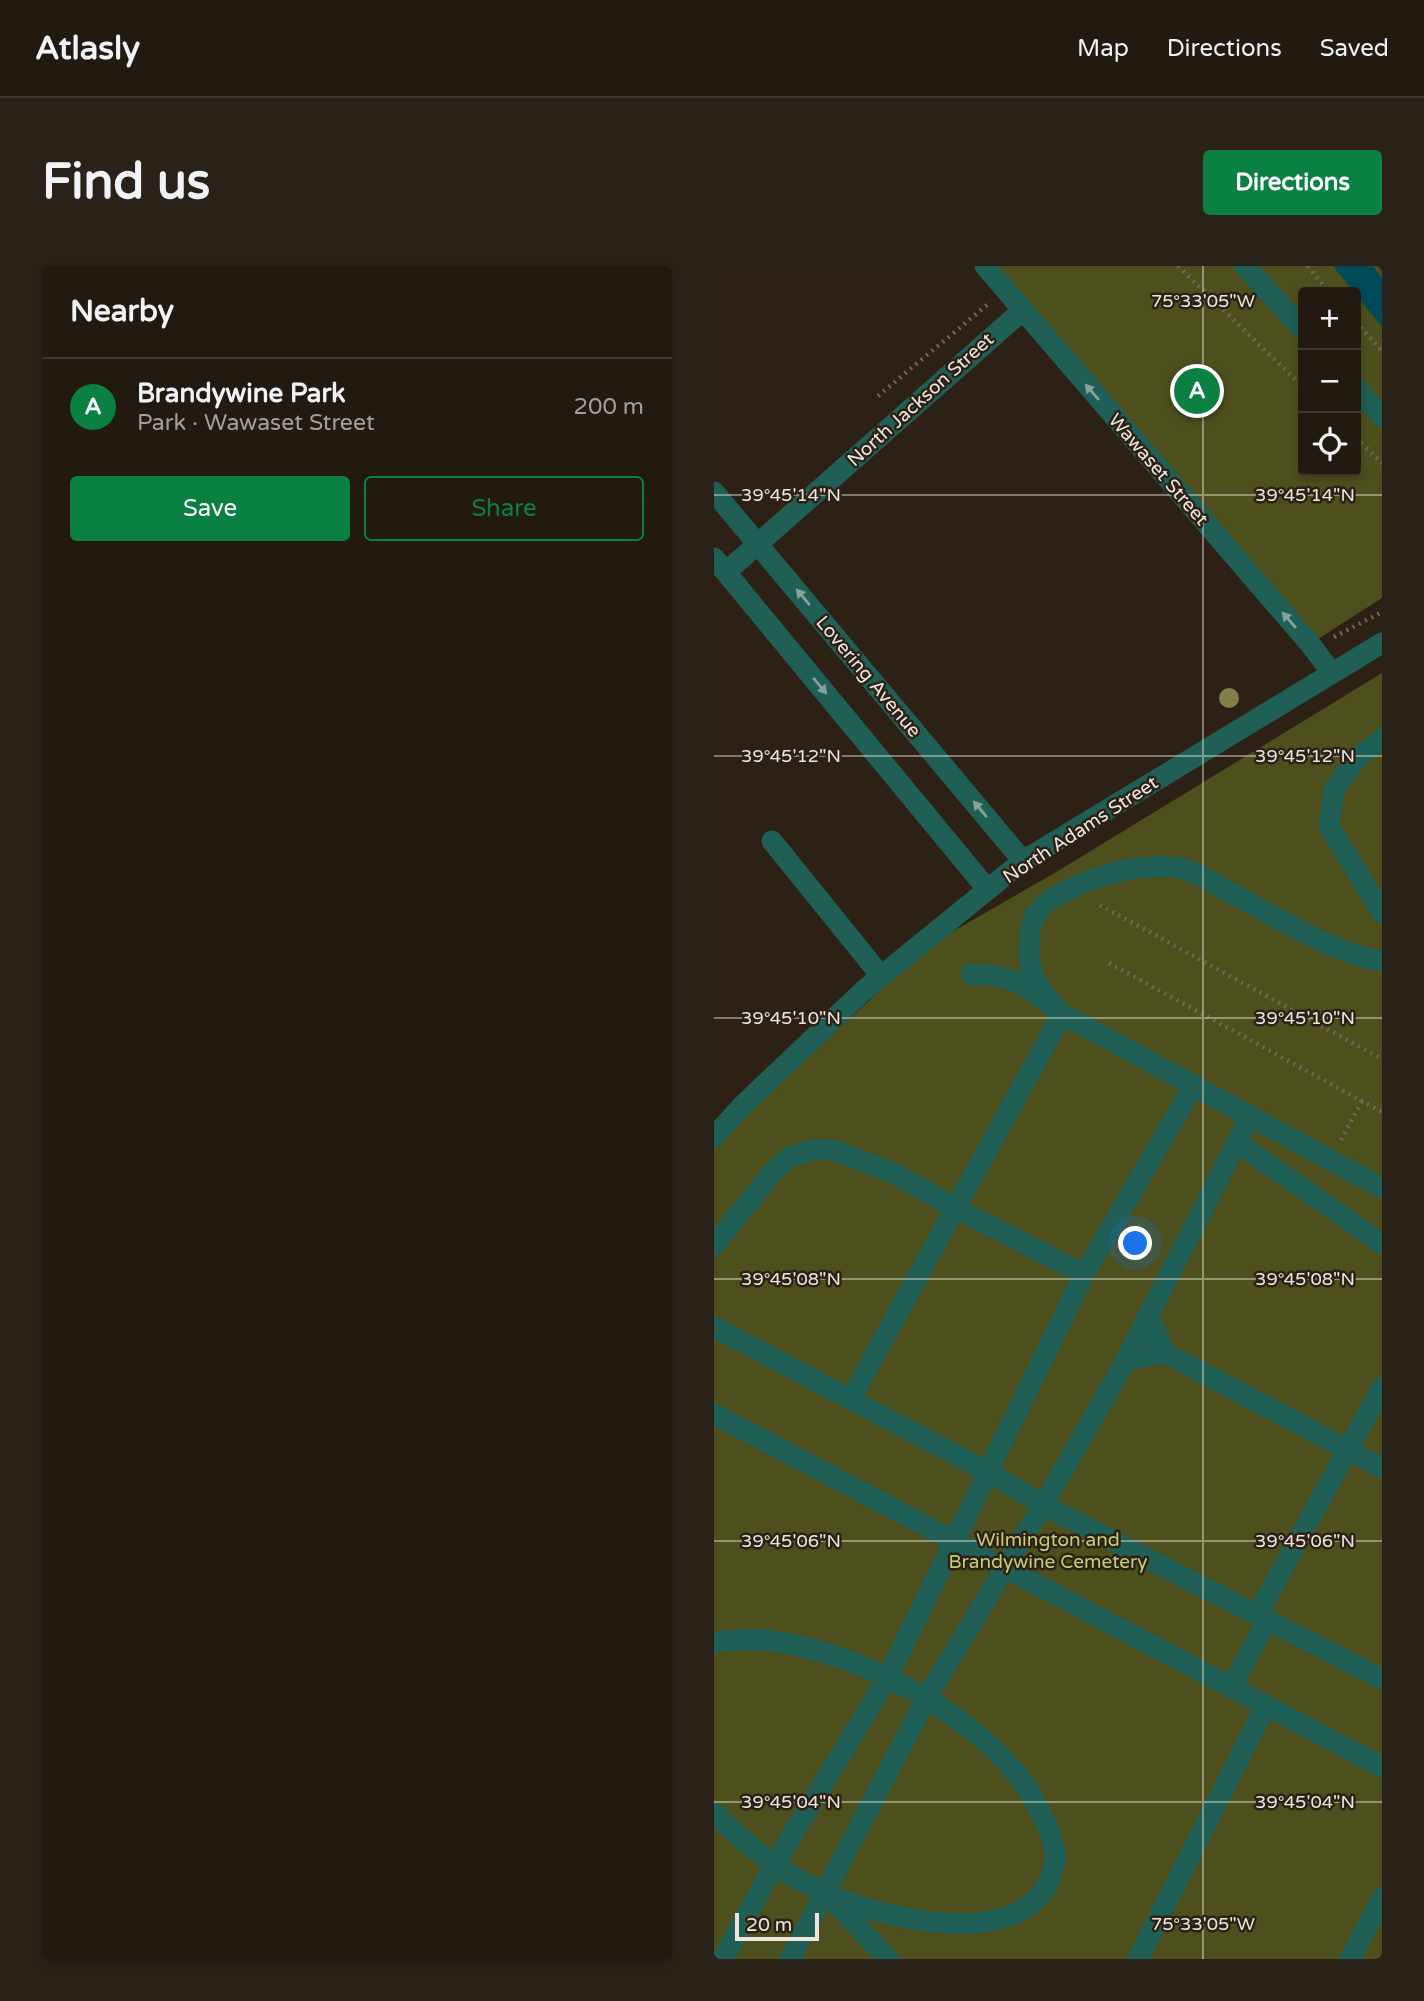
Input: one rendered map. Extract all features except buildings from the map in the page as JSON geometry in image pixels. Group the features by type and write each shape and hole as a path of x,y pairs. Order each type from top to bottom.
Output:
{"street":[{"name":"Wawaset Street","path":"985,266 1332,673"},
{"path":"1245,266 1298,325"},
{"name":"North Jackson Street","path":"720,565 758,543 1021,311"},
{"path":"1361,394 1382,417"},
{"name":"Lovering Avenue","path":"714,492 1023,862"},
{"path":"720,565 988,890"},
{"name":"North Adams Street","path":"714,1138 743,1105 817,1033 881,976 1023,862 1382,643"},
{"path":"1382,739 1358,757 1334,789 1329,826 1382,913"},
{"path":"772,841 881,976"},
{"path":"1062,1014 1048,1001 1029,966 1030,922 1049,899 1088,880 1134,868 1180,868 1382,974"},
{"path":"1327,943 1363,958 1382,961"},
{"path":"971,974 994,974 1018,981 1062,1014 1382,1188"},
{"path":"851,1398 1062,1014"},
{"path":"723,1959 774,1865 888,1677 1084,1274 1194,1085"},
{"path":"790,1959 926,1699 1043,1505 1126,1360 1250,1116"},
{"path":"1236,1142 1382,1244"},
{"path":"714,1245 772,1173 790,1157 813,1150 834,1150 853,1155 895,1174 1084,1274"},
{"path":"1148,1315 1166,1353 1382,1468"},
{"path":"714,1327 988,1472 1043,1505 1382,1679"},
{"path":"1126,1360 1166,1353"},
{"path":"1232,1686 1262,1617 1382,1387"},
{"path":"714,1414 1382,1767"},
{"path":"714,1642 770,1640 832,1654 888,1677 926,1699 978,1734 1017,1774 1030,1792 1048,1829 1056,1858 1042,1892 1030,1906 989,1922 959,1924 910,1919 826,1893 774,1865 739,1838 714,1813"},
{"path":"1138,1959 1266,1705"},
{"path":"826,1893 888,1959"},
{"path":"1350,1959 1382,1898"}],"path":[{"path":"1178,266 1298,382"},
{"path":"1308,266 1324,287"},
{"path":"878,396 987,305"},
{"path":"1361,328 1382,351"},
{"path":"1361,443 1382,463"},
{"path":"1100,905 1382,1059"},
{"path":"1109,963 1382,1112"},
{"path":"1331,1160 1362,1101"}],"green space":[{"path":"985,266 1382,266 1382,598 1310,644"},
{"name":"Wilmington and Brandywine Cemetery","path":"1382,673 1381,1959 714,1959 714,1144 929,945 1058,871"}],"water":[{"path":"1333,266 1373,266 1382,278 1382,327 1361,301 1361,287 1350,287"}],"place":[{"name":"Brandywine Park","path":"1197,391"}]}
